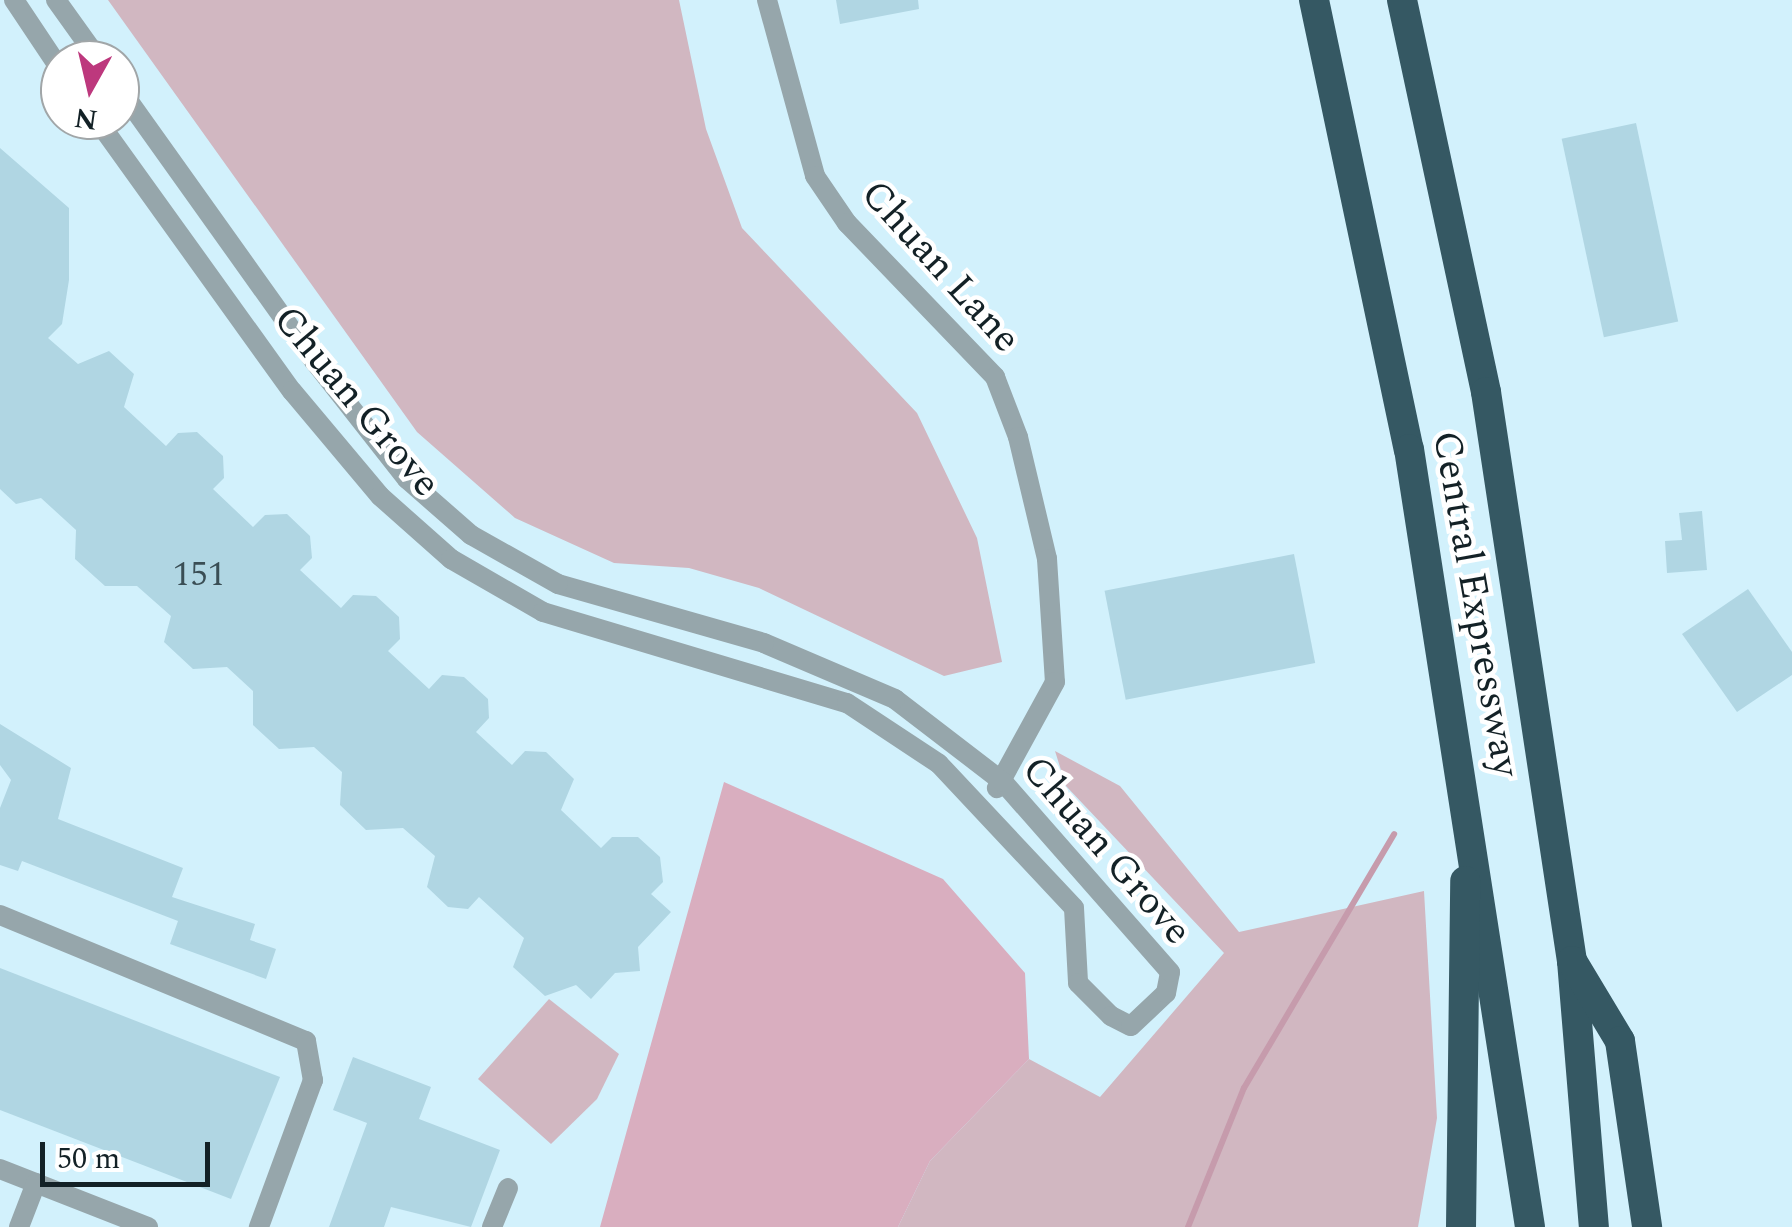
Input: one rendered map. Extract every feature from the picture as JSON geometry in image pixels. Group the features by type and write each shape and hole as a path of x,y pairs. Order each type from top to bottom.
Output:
{"highway":[{"name":"Central Expressway","path":"1314,0 1409,450 1466,783 1530,1227"},
{"name":"Central Expressway","path":"1402,0 1486,392 1572,962 1594,1227"},
{"path":"1461,1227 1466,783"},
{"path":"1572,962 1620,1041 1647,1227"}],"street":[{"path":"14,0 41,40"},
{"path":"56,0 85,40"},
{"name":"Chuan Lane","path":"768,0 815,176 847,223 996,377 1018,437 1046,559 1055,682 1002,782 983,804"},
{"name":"Chuan Grove","path":"111,140 292,391 380,496 451,559 543,612 848,703 983,804 1074,908 1078,982 1131,1026 1166,993 1170,972 1002,782 855,678 558,584 471,535 407,479 326,376 140,117"},
{"path":"0,915 306,1042 313,1080 258,1227"},
{"path":"0,1169 148,1227"},
{"path":"19,1227 36,1184"},
{"path":"492,1227 508,1188"}],"shaded area":[{"path":"108,0 679,0 706,129 742,228 917,413 977,538 1002,662 944,676 759,588 689,568 614,563 515,518 417,432"},
{"path":"1055,751 1120,786 1239,932 1424,891 1437,1118 1418,1227 898,1227 930,1161 1029,1059 1100,1097 1224,953 1066,786"},
{"path":"724,782 943,879 1025,973 1029,1059 930,1161 898,1227 600,1227"},
{"path":"549,999 619,1054 597,1099 551,1144 478,1079"}],"building":[{"path":"836,0 918,0 919,9 840,24"},
{"path":"1636,123 1678,322 1604,337 1562,139"},
{"path":"0,148 69,208 69,280 62,324 48,338 78,364 109,351 134,374 124,407 166,446 178,433 197,432 223,456 224,478 213,489 253,527 265,515 287,514 310,536 312,558 300,570 341,608 353,595 376,596 399,617 400,639 388,651 429,689 442,675 464,677 488,699 489,718 476,732 512,765 525,751 546,752 574,779 561,810 601,848 612,837 638,837 660,857 663,882 651,894 671,912 638,947 640,971 615,973 591,999 576,985 545,996 513,967 524,938 479,897 468,909 448,907 427,887 435,856 403,828 366,830 340,805 342,772 314,747 279,749 253,725 253,691 227,667 193,669 164,642 171,616 137,586 105,586 75,559 76,530 41,498 16,504 0,489"},
{"path":"1702,511 1707,570 1667,573 1665,541 1682,540 1679,513"},
{"path":"1294,554 1315,663 1126,700 1105,591"},
{"path":"1748,589 1792,652 1792,675 1737,712 1682,634"},
{"path":"0,724 71,768 58,819 183,868 172,897 255,924 250,940 276,949 266,979 170,944 178,921 22,861 18,871 0,865 0,808 11,780 0,765"},
{"path":"0,968 280,1077 231,1199 0,1110"},
{"path":"353,1057 431,1087 419,1119 500,1150 471,1227 391,1207 384,1227 329,1227 367,1123 333,1110"}],"waterway":[{"path":"1188,1227 1244,1088 1394,834"}]}
